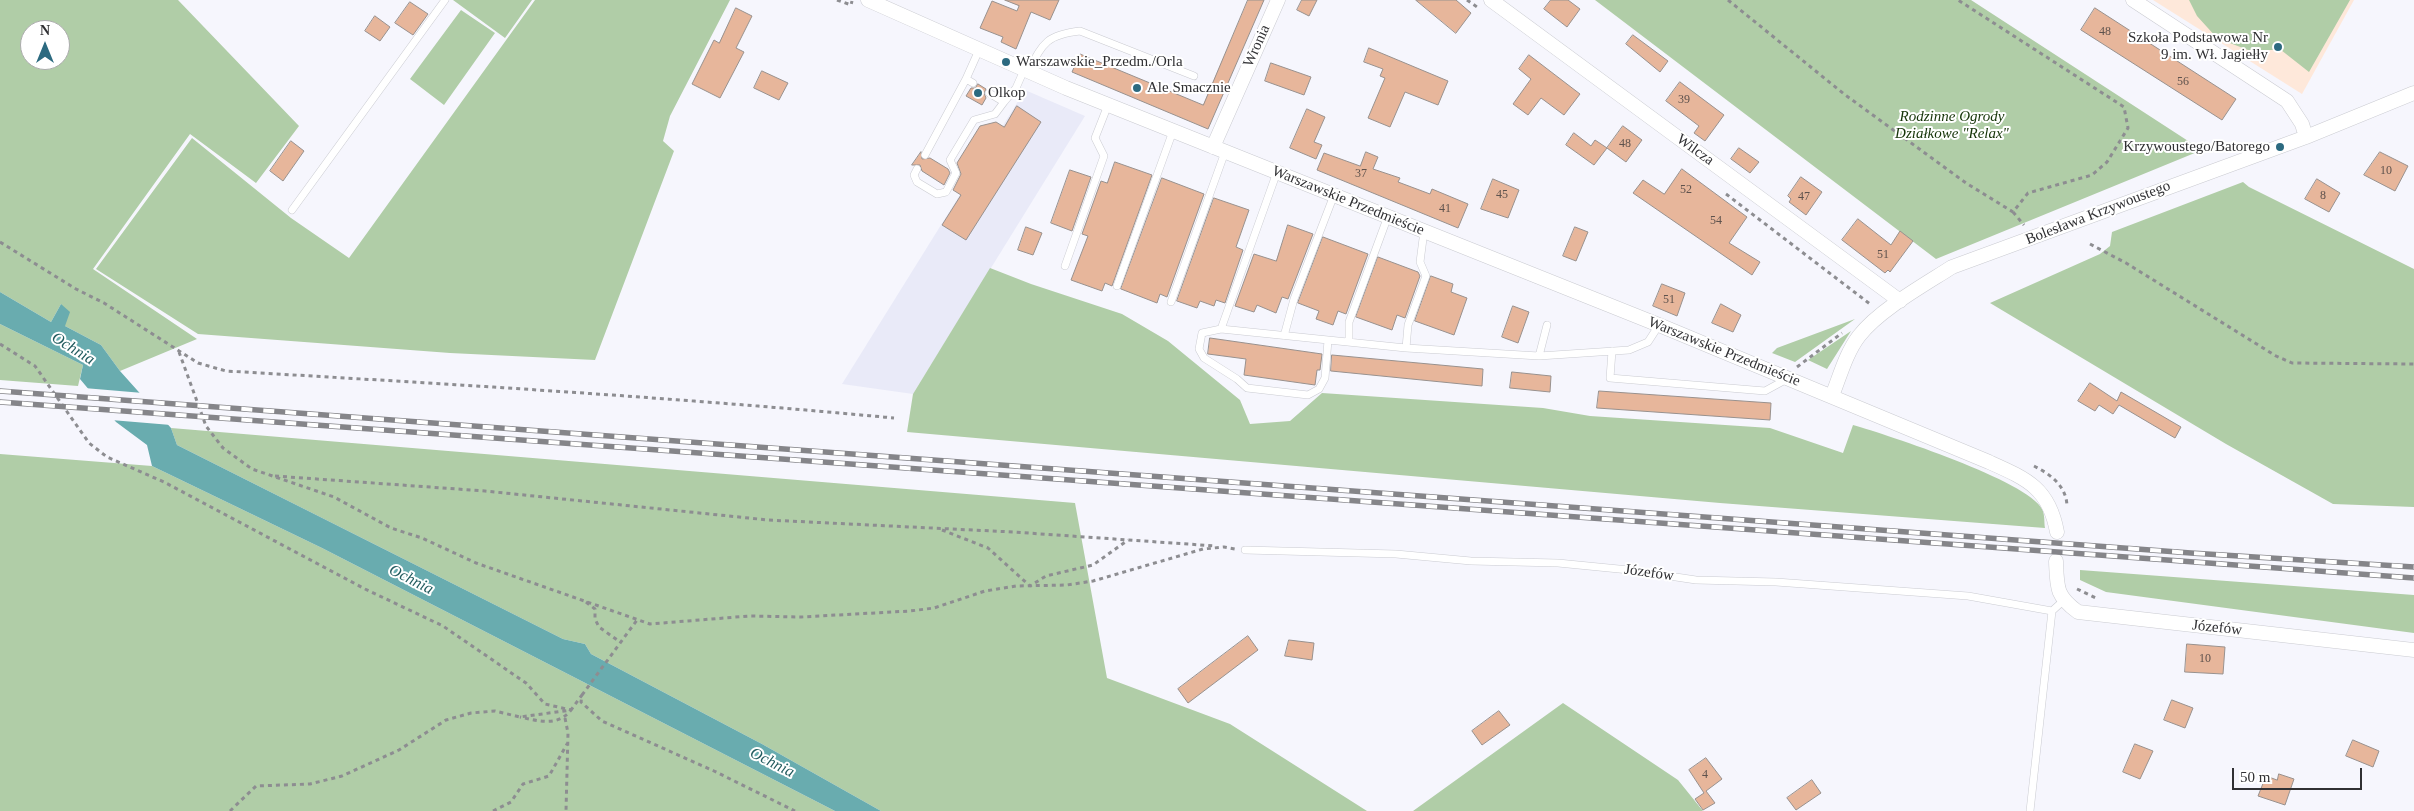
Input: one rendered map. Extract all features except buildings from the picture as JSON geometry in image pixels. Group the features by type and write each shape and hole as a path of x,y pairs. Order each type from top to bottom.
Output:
{"street":[{"name":"Warszawskie Przedmieście","path":"868,0 884,3 979,50 1108,105 1832,396"},
{"name":"Wronia","path":"1219,149 1278,0"},
{"name":"Wilcza","path":"1491,0 1900,301"},
{"path":"2133,0 2287,101 2302,124 2306,137"},
{"name":"Bolesława Krzywoustego","path":"1832,396 1851,348 1860,334 1900,301 1952,267 2306,137 2414,92"},
{"path":"1832,396 2009,471 2037,489 2047,498 2053,511 2057,532"},
{"path":"2056,561 2057,581 2063,601"},
{"name":"Józefów","path":"2063,601 2078,612 2414,650"}],"lane":[{"path":"292,210 445,0"},
{"path":"917,169 914,174 917,182 937,194 946,192 956,173 950,160 974,120 995,114 1016,88 1044,42 1066,33 1080,31 1194,76"},
{"path":"925,155 970,81 979,50"},
{"path":"989,93 1004,102"},
{"path":"1065,266 1104,156 1095,138 1108,105"},
{"path":"1117,286 1174,131"},
{"path":"1171,302 1219,149"},
{"path":"1221,329 1277,172"},
{"path":"1284,336 1294,299 1334,195"},
{"path":"1349,342 1349,322 1388,216"},
{"path":"1406,348 1408,325 1426,276 1420,262 1424,231"},
{"path":"1539,356 1547,325"},
{"path":"1328,340 1326,378 1319,389 1308,395 1247,388 1237,379 1204,358 1199,349 1202,333 1221,329 1406,348 1539,356 1630,350 1648,342 1659,325"},
{"path":"1612,351 1610,378 1765,391 1787,379"},
{"name":"Józefów","path":"1245,550 1396,554 1471,560 1558,563 1630,570 1696,580 1786,583 1968,596 2052,611"},
{"path":"2030,811 2052,611 2063,601"}],"path":[{"path":"837,0 851,5 853,0"},
{"path":"1728,0 1844,94 1966,184 2013,212 2028,230"},
{"path":"1958,0 2124,107 2128,128 2107,162 2092,174 2028,193 2013,212"},
{"path":"0,242 104,303 198,363 226,371 484,386 789,408 894,418"},
{"path":"2090,244 2126,263 2276,356 2292,363 2414,364"},
{"path":"0,344 35,366 89,442 107,457 164,482 357,585 443,626 526,683 545,704 571,710"},
{"path":"179,352 206,426 223,448 252,469 334,498 391,528 422,538 476,562 650,624 749,616 801,617 934,608 985,591 1030,586 1067,585 1093,581 1203,549 1224,547"},
{"path":"2032,465 2047,472 2060,485 2067,499 2067,514"},
{"path":"270,475 485,491 768,520 939,528 1129,540 1245,550"},
{"path":"939,528 988,548 1030,586"},
{"path":"1030,586 1046,576 1093,566 1129,540"},
{"path":"581,599 595,609 595,619 599,627 620,642"},
{"path":"230,811 256,786 310,784 342,776 399,750 446,720 471,713 495,712 537,721 553,721 565,718 637,620"},
{"path":"582,695 581,702 602,721 714,771 795,811"},
{"path":"520,717 571,710"},
{"path":"565,718 568,733 566,811"},
{"path":"493,811 511,802 523,784 536,778 549,776 567,744"}],"shaded area":[{"name":"Szkoła Podstawowa Nr 9 im. Wł. Jagiełły","path":"2153,0 2354,0 2302,94"},
{"path":"1025,90 1085,116 913,394 842,384"}],"green space":[{"path":"0,0 178,0 299,126 256,183 190,134 93,269 197,339 120,371 101,345 65,326 61,304 51,322 0,292"},
{"path":"453,0 532,0 505,38"},
{"path":"535,0 730,0 670,116 663,141 674,151 595,360 450,353 198,334 96,269 192,138 291,218 349,258"},
{"name":"Rodzinne Ogrody Działkowe \"Relax\"","path":"1595,0 1971,0 2202,150 1936,259"},
{"name":"Szkoła Podstawowa Nr 9 im. Wł. Jagiełły","path":"2189,0 2350,0 2309,72 2281,50 2248,50 2217,38 2197,16"},
{"path":"461,10 495,33 444,105 410,79"},
{"path":"2243,182 2249,187 2414,269 2414,507 2333,504 2226,444 1990,303 2100,254 2110,246 2112,232"},
{"path":"990,268 1031,284 1122,314 1168,341 1240,400 1250,424 1290,421 1322,393 1543,408 1590,416 1770,428 1843,453 1853,425 1955,460 2011,485 2031,498 2042,509 2045,528 1720,503 907,432 913,394"},
{"path":"1855,319 1795,362 1772,353 1777,348"},
{"path":"0,324 83,365 78,386 0,380"},
{"path":"1851,331 1827,369 1808,360"},
{"path":"171,428 1075,503 1107,678 1230,724 1367,811 881,811 762,744 591,654 585,644 563,639 177,445"},
{"path":"0,454 152,466 322,548 835,811 0,811"},
{"path":"2080,570 2414,595 2414,633 2106,592 2080,580"},
{"path":"1563,703 1678,780 1703,811 1413,811"}],"water":[{"name":"Ochnia","path":"0,292 51,322 61,304 70,312 65,326 101,345 120,371 171,428 177,445 563,639 585,644 591,654 762,744 881,811 835,811 322,548 152,466 147,445 116,422 80,379 83,365 0,324"}],"pier":[{"path":"84,388 143,393 171,425 111,420"}],"railway":[{"path":"0,391 2191,553 2414,567"},
{"path":"0,402 2414,578"}],"place":[{"name":"Szkoła Podstawowa Nr 9 im. Wł. Jagiełły","path":"2278,47"},
{"name":"Warszawskie_Przedm./Orla","path":"1006,62"},
{"name":"Ale Smacznie","path":"1137,88"},
{"name":"Olkop","path":"978,93"},
{"name":"Krzywoustego/Batorego","path":"2280,147"}]}
